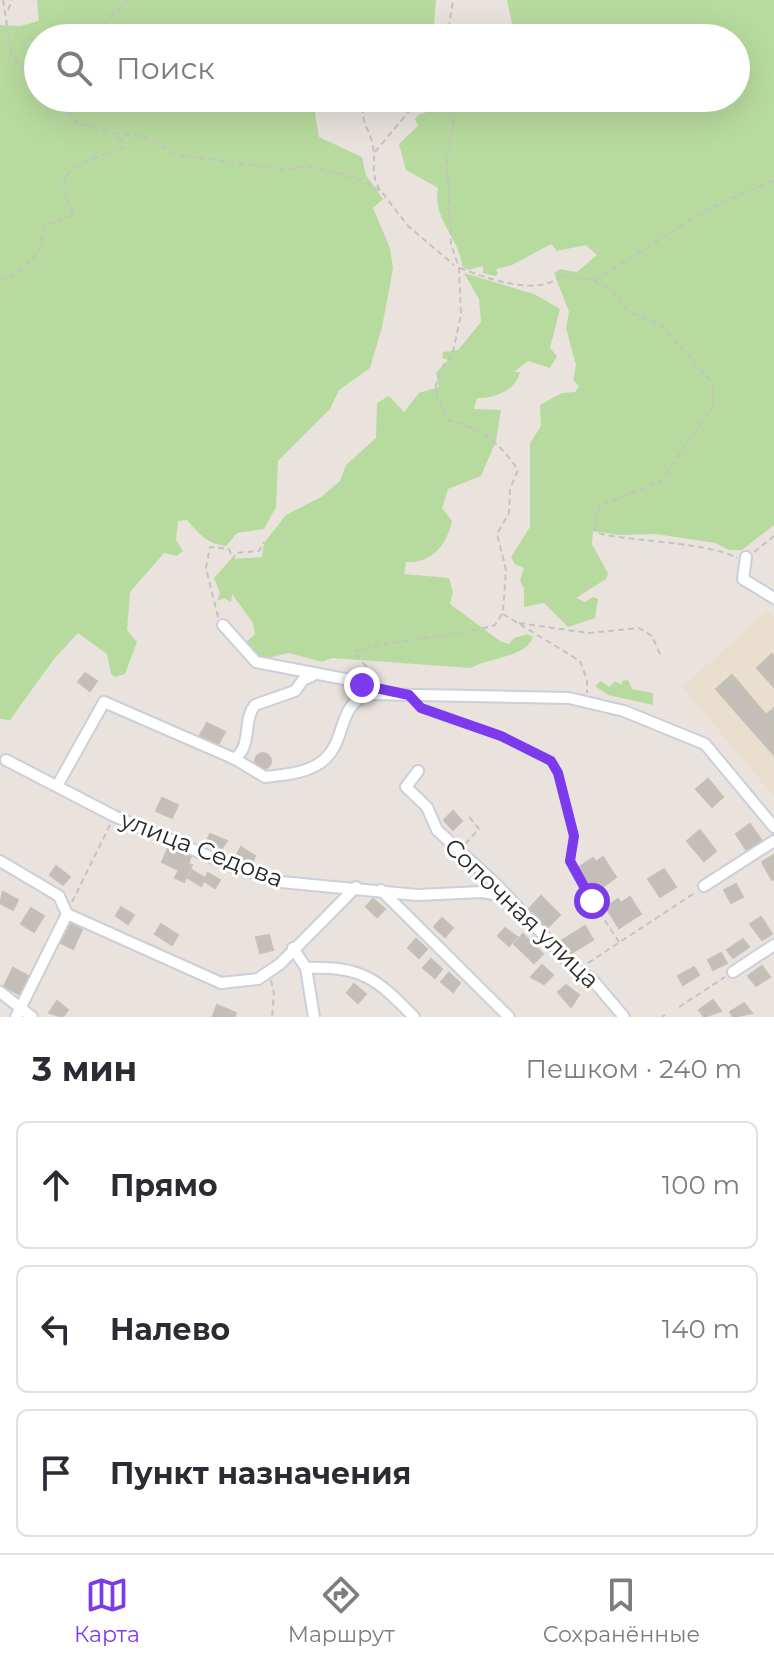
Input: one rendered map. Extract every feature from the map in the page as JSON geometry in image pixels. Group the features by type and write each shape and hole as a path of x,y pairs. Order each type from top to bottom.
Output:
{"street":[{"path":"746,557 743,579 774,598"},
{"path":"223,625 253,661 314,676 344,679 394,694"},
{"path":"234,759 242,751 249,715 255,705 295,691 303,680 314,676"},
{"path":"57,786 105,702 234,759 262,777 310,768 323,760 334,747 352,703 371,693 576,699 693,736 709,748 774,827"},
{"name":"улица Седова","path":"6,760 114,816 234,867 281,882 417,895 484,892 505,896"},
{"name":"Сопочная улица","path":"418,771 409,779 407,788 427,807 433,826 576,970 591,978 624,1017"},
{"path":"704,886 774,841"},
{"path":"0,861 28,874 59,896 67,914 221,983 244,983 268,972 356,887"},
{"path":"381,890 509,1017"},
{"path":"19,1012 67,914"},
{"path":"733,972 774,945"},
{"path":"293,948 306,968 314,1017"},
{"path":"306,968 341,967 358,971 383,987 414,1017"},
{"path":"0,992 19,1012 32,1017"}],"path":[{"path":"3,0 12,57 24,67"},
{"path":"6,13 12,0"},
{"path":"103,24 129,0"},
{"path":"448,24 453,0"},
{"path":"65,112 77,122 114,134 143,136 178,155 281,169 313,167 357,178 381,191"},
{"path":"362,112 374,152 372,172 381,191 408,226 459,268 496,281 537,284 554,281 562,275 594,281 611,289 629,312 661,325 712,382 714,404 661,481 599,506 595,531 604,536 716,548 737,558 746,557 774,536"},
{"path":"374,152 408,112"},
{"path":"360,680 363,676 361,671 371,672 354,652 378,643 466,634 495,625 503,613 506,570 497,534 509,513 510,489 519,472 504,450 492,443 483,431 449,421 437,397 439,375 452,356 460,322 459,268 451,244 452,214 447,160 453,112"},
{"path":"0,281 17,273 39,252 44,226 74,215 63,188 66,176 89,160 122,149 124,143 114,134"},
{"path":"594,281 708,209 774,180"},
{"path":"223,625 217,616 206,568 210,547 229,549 233,559 236,553 259,551 264,542"},
{"path":"503,613 509,621 588,633 639,628 651,634 660,654"},
{"path":"519,623 530,634 581,663 587,696"},
{"path":"409,695 421,708 501,736 538,752 552,762 575,841 570,861 580,883 619,942"},
{"path":"67,914 114,816"},
{"path":"458,850 479,829 469,817"},
{"path":"576,970 704,886"},
{"path":"268,972 274,994 272,1017"},
{"path":"679,1007 733,972"}],"shaded area":[{"path":"768,610 774,618 774,796 682,687"}],"green space":[{"path":"37,0 436,0 434,24 28,24 39,21"},
{"path":"507,0 774,0 774,525 742,550 656,534 619,535 593,531 592,544 608,573 606,579 576,598 585,602 593,597 598,599 595,618 568,627 544,603 524,607 524,588 520,581 524,568 515,564 511,557 530,527 530,443 541,426 540,405 562,393 575,392 579,386 573,380 576,365 566,328 569,312 554,273 560,269 577,272 597,255 586,245 557,251 551,244 512,265 496,269 498,274 495,276 483,273 483,266 468,270 462,266 460,255 442,219 438,188 406,170 399,144 418,126 415,119 418,115 426,112 750,112 750,24 512,24"},
{"path":"0,25 24,25 24,112 316,112 319,137 362,157 366,175 383,199 373,208 390,248 393,269 382,327 370,368 339,390 330,409 278,461 276,507 264,529 237,533 226,546 208,540 187,520 178,521 176,540 183,551 177,556 164,553 130,592 127,630 137,642 125,674 115,677 111,674 107,654 78,633 54,659 10,720 0,719"},
{"path":"464,273 534,294 560,309 550,348 557,356 550,368 528,361 514,372 520,372 509,389 477,398 474,409 501,410 496,441 481,476 448,489 442,508 452,521 442,545 423,560 406,562 404,574 449,578 453,592 450,604 500,641 509,644 514,638 527,634 533,637 529,644 515,653 471,668 332,658 322,662 289,653 260,660 244,644 255,634 253,623 232,594 231,602 224,598 217,601 220,593 214,578 231,559 262,557 264,543 286,515 321,497 340,481 346,465 376,438 377,403 389,396 404,412 419,393 439,387 436,373 448,360 442,358 443,352 458,350 481,322 479,299"},
{"path":"628,680 632,689 653,693 653,705 608,695 595,686 601,681 609,687 615,681 622,685 622,681"}],"building":[{"path":"772,654 774,656 774,687 757,668"},
{"path":"85,673 97,681 90,691 78,682"},
{"path":"732,675 766,715 774,708 774,755 716,689"},
{"path":"207,723 225,732 218,745 200,735"},
{"path":"263,753 269,755 269,767 263,769 257,767 255,761 257,755"},
{"path":"708,779 723,797 712,807 696,789"},
{"path":"162,798 178,805 172,818 156,811"},
{"path":"453,811 462,821 453,830 444,820"},
{"path":"750,824 762,841 747,851 736,834"},
{"path":"700,830 716,851 704,861 687,841"},
{"path":"210,834 227,841 218,854 214,852 216,847 206,843"},
{"path":"169,846 191,856 188,864 192,865 184,882 175,878 179,870 162,862"},
{"path":"241,847 255,856 251,865 234,860"},
{"path":"774,855 774,879 772,880 762,862"},
{"path":"603,857 616,877 595,893 579,867 593,858 596,862"},
{"path":"56,866 70,877 63,885 50,875"},
{"path":"664,869 676,887 660,897 648,879"},
{"path":"192,870 205,878 208,873 220,880 215,888 204,881 201,886 188,878"},
{"path":"736,884 743,897 731,903 724,890"},
{"path":"3,892 18,900 13,910 0,903"},
{"path":"541,896 560,915 546,929 527,911"},
{"path":"630,897 641,914 619,928 606,907 618,899 621,903"},
{"path":"373,899 385,909 377,917 366,907"},
{"path":"121,907 134,915 128,924 116,916"},
{"path":"31,908 44,916 34,932 21,924"},
{"path":"761,917 772,934 762,940 750,924"},
{"path":"442,918 453,928 445,937 434,927"},
{"path":"71,924 82,930 73,949 61,943"},
{"path":"161,924 178,935 172,945 155,934"},
{"path":"585,926 593,940 570,954 561,941"},
{"path":"505,928 517,937 509,946 498,936"},
{"path":"523,934 543,954 534,963 514,944"},
{"path":"269,935 273,950 260,953 256,937"},
{"path":"416,939 427,949 419,958 408,948"},
{"path":"743,939 749,947 733,958 727,950"},
{"path":"721,953 727,963 713,970 708,960"},
{"path":"431,959 442,969 435,978 423,968"},
{"path":"542,965 553,975 544,984 531,977"},
{"path":"762,966 770,977 756,986 748,976"},
{"path":"694,967 699,975 683,985 678,976"},
{"path":"13,968 30,977 20,995 4,986"},
{"path":"449,973 460,983 453,992 441,982"},
{"path":"354,984 366,994 358,1003 347,993"},
{"path":"566,985 579,995 571,1007 558,992"},
{"path":"713,1000 721,1011 704,1017 699,1010"},
{"path":"57,1001 68,1010 63,1017 49,1013"},
{"path":"744,1003 752,1013 733,1017 730,1012"},
{"path":"217,1005 236,1013 234,1017 213,1016"}],"route":[{"path":"362,685 409,695 421,708 501,736 551,761 558,773 574,836 570,861 592,901"}]}
